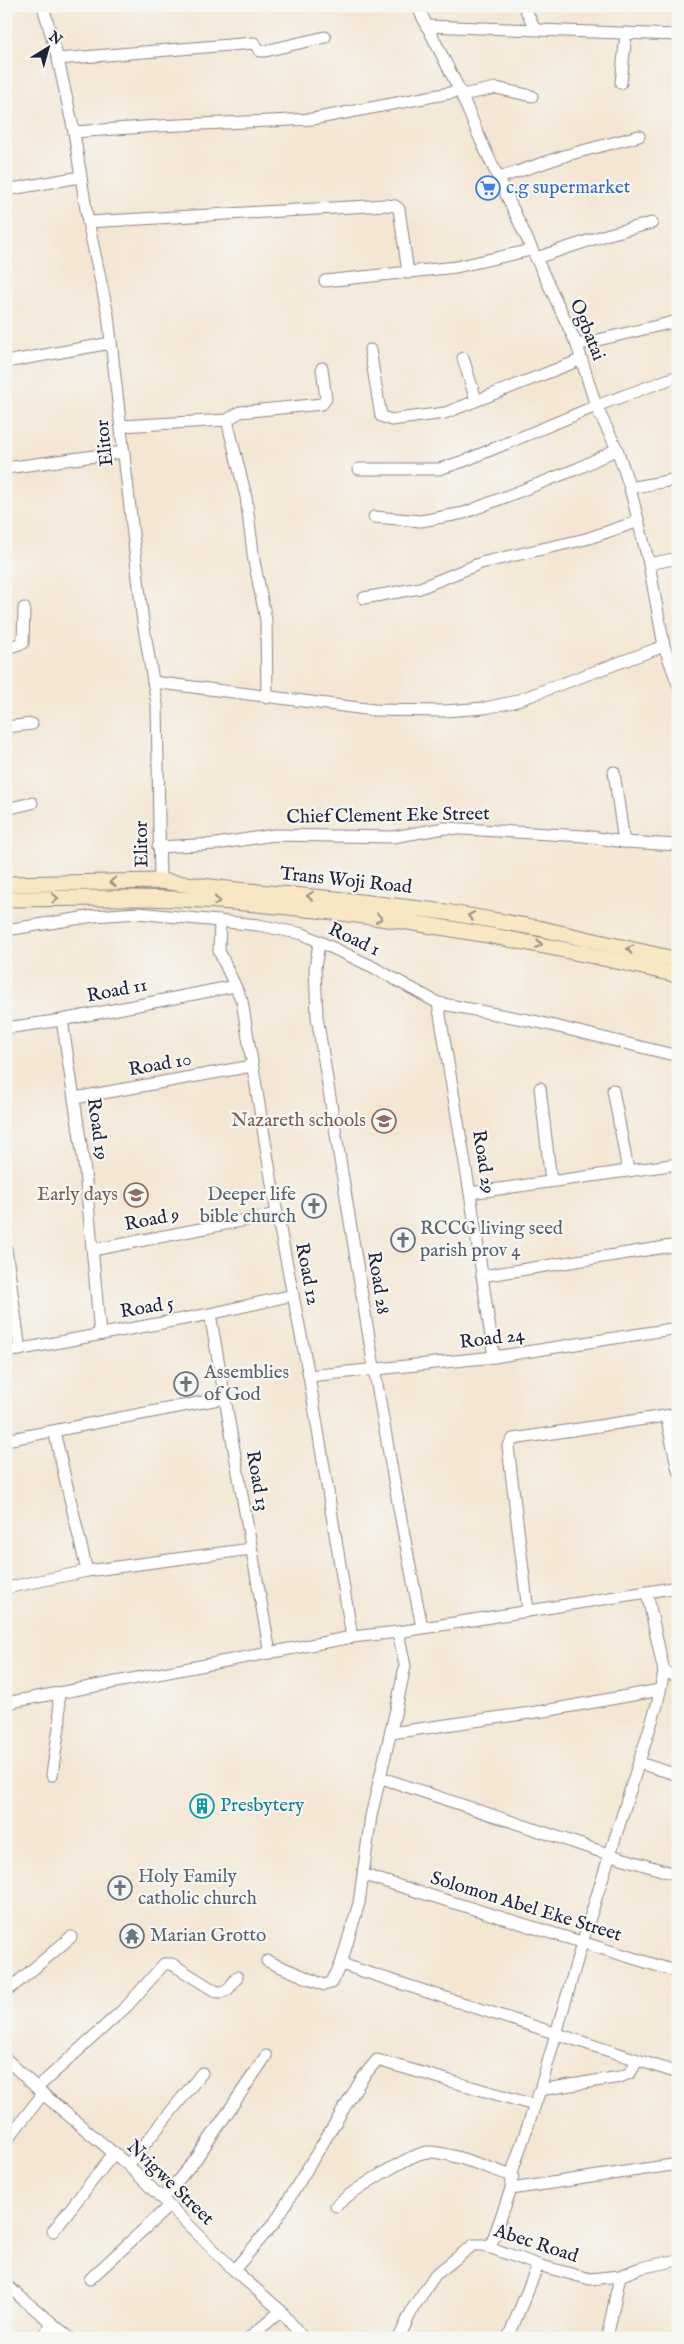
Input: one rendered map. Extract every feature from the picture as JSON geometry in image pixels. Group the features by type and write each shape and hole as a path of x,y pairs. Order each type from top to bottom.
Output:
{"main road":[{"name":"Trans Woji Road","path":"6,884 160,881 446,912 538,928 678,960"},
{"name":"Trans Woji Road","path":"6,899 155,898 233,902 306,909 400,921 547,945 678,975"}],"street":[{"name":"Elitor","path":"43,6 58,59 74,132 88,222 108,315 142,612 158,726 158,847 160,881"},
{"name":"Ogbatai","path":"417,6 461,93 480,141 577,345 580,360 596,406 616,449 630,488 649,564 665,648 678,684"},
{"path":"524,6 535,29"},
{"path":"426,26 678,35"},
{"path":"621,83 626,33"},
{"path":"58,59 254,43 260,51 325,37"},
{"path":"74,132 313,119 496,88 532,96"},
{"path":"499,178 567,155 639,136"},
{"path":"6,190 80,177"},
{"path":"88,222 386,204 399,209 408,273"},
{"path":"325,281 408,273 534,254 652,223"},
{"path":"577,345 678,321"},
{"path":"6,362 111,343"},
{"path":"370,350 381,416 384,419 391,420 436,414 580,360"},
{"path":"464,358 476,400"},
{"path":"121,426 228,420 240,412 322,404 326,399 322,368"},
{"path":"360,469 439,469 464,461 596,406 678,376"},
{"path":"228,420 246,497 254,561 266,620 267,698"},
{"path":"374,517 421,521 464,513 579,468 616,449"},
{"path":"6,468 124,452"},
{"path":"630,488 678,479"},
{"path":"364,598 420,588 481,564 586,539 639,522"},
{"path":"649,564 678,558"},
{"path":"6,648 23,643 24,608"},
{"path":"153,682 267,698 383,710 416,712 485,708 513,702 665,648 678,648"},
{"path":"6,727 32,724"},
{"path":"614,772 624,842"},
{"path":"6,809 32,803"},
{"name":"Chief Clement Eke Street","path":"158,847 216,844 274,835 393,837 445,828 584,836 624,842 678,845"},
{"name":"Road 1","path":"6,930 94,916 138,913 258,925 303,934 371,966 438,1003 538,1022 678,1056"},
{"name":"Road 12","path":"220,921 219,951 242,1001 277,1214 309,1376 352,1638"},
{"name":"Road 28","path":"319,943 315,968 317,1017 375,1370 405,1543 422,1627"},
{"name":"Road 11","path":"6,1028 62,1020 235,986"},
{"name":"Road 29","path":"438,1003 470,1193 494,1357"},
{"name":"Road 19","path":"62,1020 86,1171 100,1334"},
{"name":"Road 10","path":"75,1098 252,1066"},
{"path":"540,1088 551,1181"},
{"path":"613,1090 628,1170"},
{"path":"470,1193 678,1164"},
{"name":"Road 9","path":"93,1250 277,1214"},
{"path":"482,1276 678,1246"},
{"path":"6,1249 20,1350"},
{"name":"Road 5","path":"6,1352 210,1314 293,1295"},
{"name":"Road 13","path":"210,1314 270,1653"},
{"name":"Road 24","path":"309,1376 494,1357 678,1328"},
{"path":"6,1440 224,1398"},
{"path":"528,1611 508,1447 509,1442 513,1439 672,1415 678,1470"},
{"path":"54,1431 87,1571"},
{"path":"6,1588 87,1571 251,1549"},
{"path":"6,1703 352,1638 678,1587"},
{"path":"490,2248 511,2189 513,2169 540,2090 582,1943 611,1855 660,1690 664,1672 647,1593"},
{"path":"267,1961 327,1985 340,1964 359,1903 371,1816 382,1778 404,1666 398,1632"},
{"path":"664,1672 678,1676"},
{"path":"391,1733 550,1710 660,1690"},
{"path":"52,1775 60,1720 58,1693"},
{"path":"639,1763 678,1775"},
{"path":"382,1778 611,1855 678,1875"},
{"name":"Solomon Abel Eke Street","path":"364,1875 678,1972"},
{"path":"6,1992 71,1937"},
{"path":"6,2141 40,2091 127,2006 164,1964 172,1964 222,1993 227,1991 237,1976"},
{"path":"340,1964 678,2073"},
{"path":"90,2279 166,2202 266,2056"},
{"name":"Nvigwe Street","path":"6,2059 40,2091 128,2165 234,2270 281,2311 303,2338"},
{"path":"234,2270 275,2222 363,2077 377,2060 534,2105"},
{"path":"540,2090 620,2077 630,2073 637,2061"},
{"path":"128,2165 202,2073"},
{"path":"336,2206 350,2194 414,2157 427,2152 447,2156 513,2176"},
{"path":"53,2231 114,2153"},
{"path":"511,2189 672,2165"},
{"name":"Abec Road","path":"399,2338 413,2308 435,2276 473,2245 483,2245 538,2265 590,2278 620,2276 640,2268 678,2260"},
{"path":"508,2338 538,2265"},
{"path":"606,2338 620,2276"},
{"path":"6,2285 70,2338"},
{"path":"249,2338 281,2311"},
{"path":"41,2338 52,2324"}],"place":[{"name":"c.g supermarket","path":"488,188"},
{"name":"Nazareth schools","path":"384,1121"},
{"name":"Early days","path":"136,1195"},
{"name":"Deeper life bible church","path":"314,1206"},
{"name":"RCCG living seed parish prov 4","path":"403,1240"},
{"name":"Assemblies of God","path":"186,1384"},
{"name":"Presbytery","path":"202,1806"},
{"name":"Holy Family catholic church","path":"120,1888"},
{"name":"Marian Grotto","path":"132,1936"}]}
